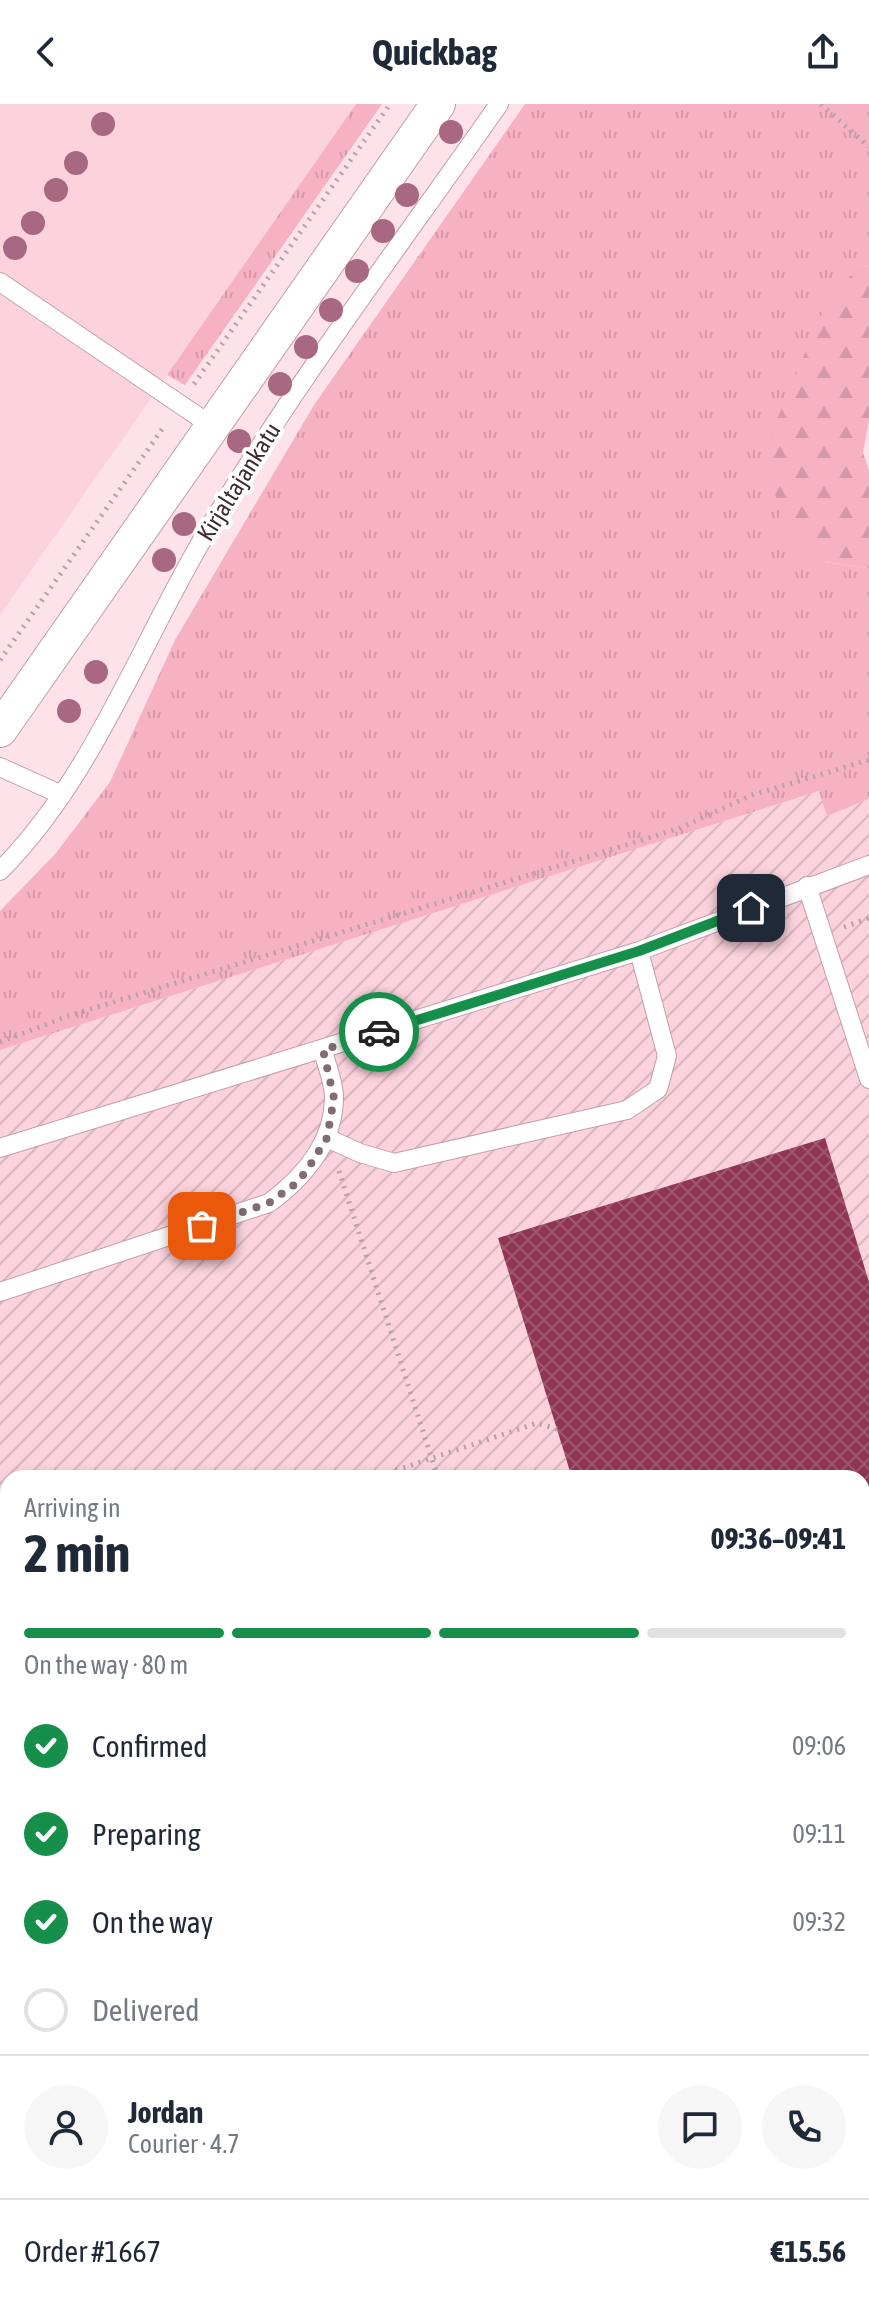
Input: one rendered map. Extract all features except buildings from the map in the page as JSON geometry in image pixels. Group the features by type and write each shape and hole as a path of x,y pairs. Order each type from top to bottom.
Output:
{"street":[{"path":"0,730 438,104"}],"lane":[{"name":"Kirjaltajankatu","path":"0,871 62,795 127,683 209,528 259,447 499,104"},
{"path":"0,282 212,426"},
{"path":"0,767 62,795"},
{"path":"0,1148 639,951 869,865"},
{"path":"807,886 869,1079"},
{"path":"327,1138 360,1153 394,1163 627,1110 658,1089 667,1056 639,951"},
{"path":"0,1292 269,1203 298,1182 327,1138 334,1098 323,1050"}],"path":[{"path":"821,104 869,147"},
{"path":"0,1042 68,1016 219,973 635,843 680,828 752,795 869,760"},
{"path":"327,1138 435,1470"},
{"path":"396,1470 537,1423 557,1429"}],"shaded area":[{"path":"0,104 356,104 0,615"},
{"path":"819,791 828,816 869,799 869,1470 0,1470 0,1050"}],"green space":[{"path":"356,104 382,104 185,385 167,375"},
{"path":"525,104 869,104 869,267 859,264 824,562 869,568 869,799 827,816 819,791 0,1050 0,911 56,853 110,782 175,640 314,405"},
{"path":"859,264 869,267 869,420 863,453 869,470 869,568 824,562 787,534 763,453 820,317"}],"way so far":[{"path":"202,1226 269,1203 298,1182 327,1138 334,1098 323,1050 379,1032"}],"route":[{"path":"379,1032 639,951 751,908"}]}
